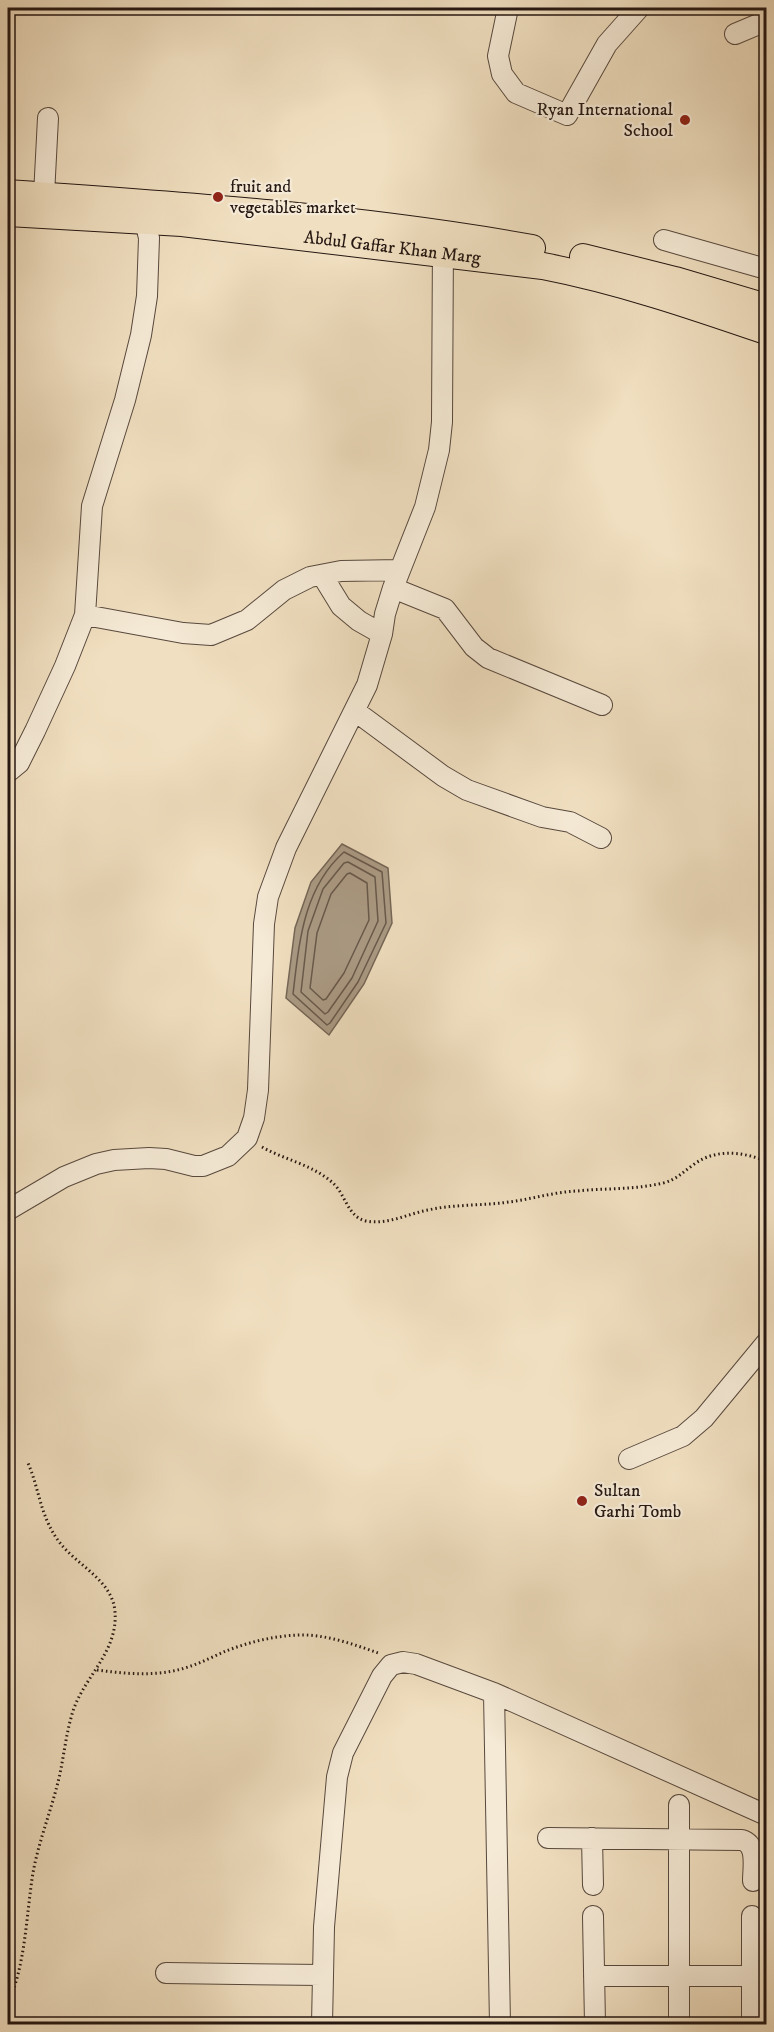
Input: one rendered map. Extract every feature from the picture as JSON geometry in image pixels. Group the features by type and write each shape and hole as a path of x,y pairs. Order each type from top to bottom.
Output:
{"main road":[{"name":"Abdul Gaffar Khan Marg","path":"8,193 247,210 443,243 646,291 766,331"},
{"name":"Abdul Gaffar Khan Marg","path":"8,213 145,221 282,234 443,243 571,255 625,266 766,307"}],"street":[{"path":"508,8 498,56 502,74 516,93 567,115 607,44 639,8"},
{"path":"735,34 766,21"},
{"path":"44,195 48,118"},
{"path":"8,772 19,764 66,666 85,615 92,506 125,400 141,335 147,296 148,238 145,221"},
{"path":"664,240 766,269"},
{"path":"8,1210 64,1177 96,1164 114,1160 149,1158 203,1166 228,1156 247,1138 255,1118 258,1090 264,924 268,897 286,848 367,685 382,634 385,614 396,579 425,507 439,450 442,423 443,243"},
{"path":"85,615 183,633 211,635 247,620 284,590 310,577 341,571 396,579 445,609 474,647 488,658 602,705"},
{"path":"322,575 341,606 359,621 382,634"},
{"path":"355,711 421,760 467,790 542,817 570,822 601,838"},
{"path":"629,1459 683,1436 704,1418 766,1343"},
{"path":"322,2025 322,1975 337,1777 343,1753 382,1676 391,1665 403,1662 416,1664 494,1693 766,1815"},
{"path":"494,1693 500,2025"},
{"path":"679,1805 679,2025"},
{"path":"548,1838 747,1842 753,1851 753,1881"},
{"path":"592,1838 592,1886"},
{"path":"593,1916 595,2025"},
{"path":"752,1916 760,1976 752,2025"},
{"path":"166,1973 322,1975"},
{"path":"594,1976 760,1976"}],"path":[{"path":"247,1138 273,1154 314,1170 334,1185 354,1215 376,1222 398,1219 427,1210 462,1205 510,1202 560,1192 661,1184 680,1176 702,1159 727,1153 749,1154 766,1161"},
{"path":"8,2004 18,1976 35,1862 59,1777 73,1712 80,1694 104,1658 116,1614 113,1598 104,1585 74,1558 54,1534 41,1507 28,1463"},
{"path":"97,1670 131,1675 155,1673 188,1667 228,1650 266,1638 296,1635 321,1636 403,1662"}],"water":[{"path":"342,844 388,868 392,923 364,984 329,1035 286,998 295,928 311,882"}],"place":[{"name":"Ryan International School","path":"685,120"},
{"name":"fruit and vegetables market","path":"218,197"},
{"name":"Sultan Garhi Tomb","path":"582,1501"}]}
